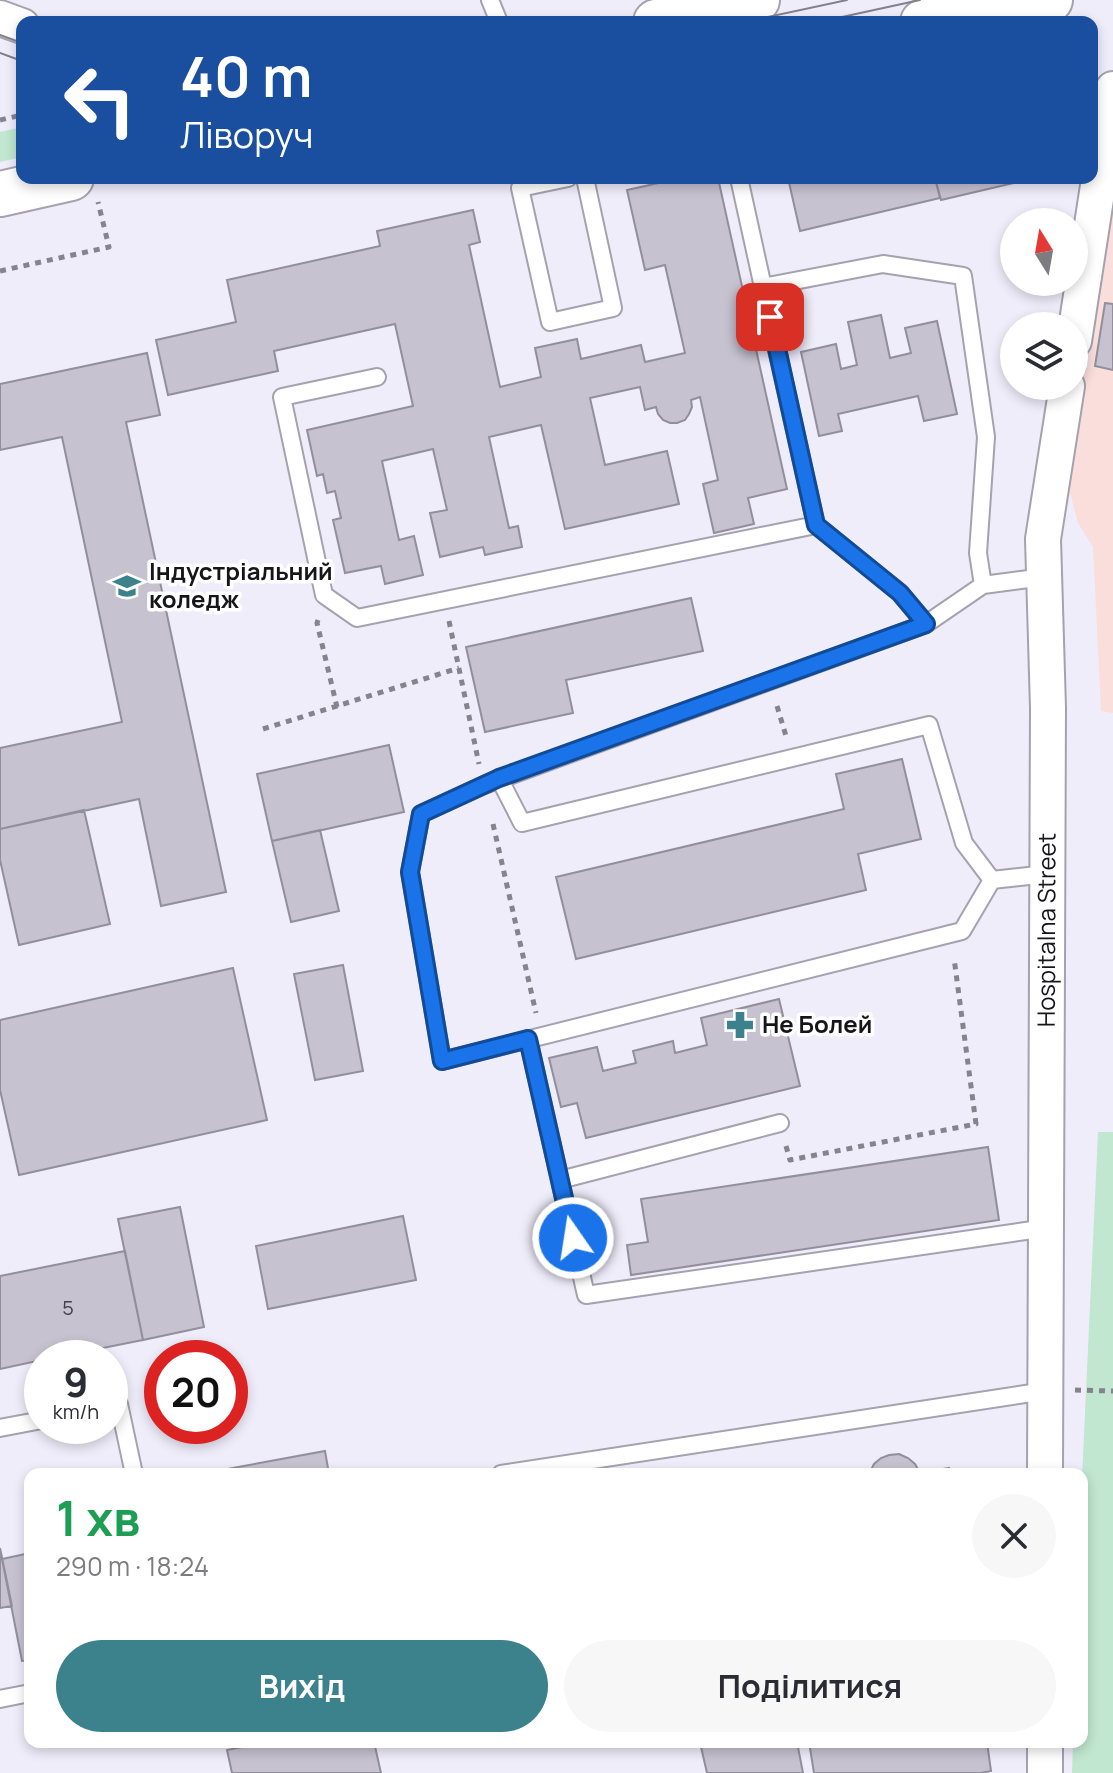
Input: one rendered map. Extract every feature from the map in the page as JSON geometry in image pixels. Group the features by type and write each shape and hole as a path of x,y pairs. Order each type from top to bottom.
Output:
{"highway":[{"path":"684,16 757,0"},
{"path":"958,16 1050,0"},
{"path":"0,194 44,184"}],"street":[{"path":"1078,312 1113,89"},
{"name":"Hospitalna Street","path":"1046,1468 1056,1390 1046,1228 1048,708 1043,539 1065,400"},
{"path":"1045,1748 1045,1773"}],"lane":[{"path":"539,184 520,188 550,322 613,308 586,184"},
{"path":"740,184 816,525 900,593 926,624"},
{"path":"763,287 883,264 963,276 986,437 978,553 983,585"},
{"path":"377,377 282,397 324,595 357,618 816,525"},
{"path":"992,880 962,931 442,1061 410,872 421,814 499,778 926,624 983,585 1044,577"},
{"path":"499,778 522,823 929,725 964,843 992,880"},
{"path":"992,880 1047,874"},
{"path":"528,1039 586,1295 1046,1228"},
{"path":"560,1180 780,1123"},
{"path":"541,1468 1056,1390"},
{"path":"0,1428 24,1423"},
{"path":"128,1444 133,1468"},
{"path":"0,1699 24,1694"}],"path":[{"path":"0,271 109,247 100,213"},
{"path":"324,595 317,623 337,707"},
{"path":"263,729 459,668"},
{"path":"780,1123 790,1160 976,1124 951,933"},
{"path":"1056,1390 1113,1391"}],"shaded area":[{"path":"1113,135 1113,713 1101,711 1093,547 1078,523 1064,458 1073,400 1088,400 1086,312"}],"green space":[{"path":"16,128 16,158 0,162 0,132"},
{"path":"1098,1132 1113,1132 1113,1773 1072,1773 1073,1748 1088,1748 1088,1468 1082,1468"}],"building":[{"path":"654,184 719,184 787,489 748,498 754,524 714,533 703,484 718,480 700,397 691,400 692,407 685,420 670,423 663,420 656,407 645,410 640,387 590,398 605,465 667,451 679,504 565,529 541,425 489,437 509,528 518,526 522,547 485,555 483,547 440,557 430,513 447,510 433,449 382,461 399,540 414,536 423,575 385,584 381,566 345,573 333,520 341,518 335,491 327,493 323,474 317,476 307,430 413,406 395,324 274,351 278,371 168,395 156,340 236,322 227,280 380,246 377,231 473,210 480,242 469,245 500,387 541,377 535,348 577,339 581,359 641,345 645,362 685,353 665,265 645,270 627,190"},
{"path":"789,184 936,184 940,198 800,231"},
{"path":"937,184 1009,184 941,200"},
{"path":"1105,303 1113,304 1113,370 1095,366"},
{"path":"881,315 890,358 911,353 905,328 937,321 957,414 924,421 918,396 838,414 842,431 819,436 801,352 836,344 841,369 857,365 848,322"},
{"name":"Індустріальний коледж","path":"147,353 160,415 126,422 226,892 161,906 139,799 0,829 0,748 122,722 62,437 0,450 0,384"},
{"path":"691,598 703,651 566,680 573,713 485,732 466,647"},
{"path":"389,745 404,812 272,841 257,774"},
{"path":"902,759 921,839 858,854 866,890 576,959 556,877 844,809 836,774"},
{"path":"84,810 110,924 19,945 0,860 0,829"},
{"path":"320,830 339,911 291,922 272,841"},
{"path":"343,965 363,1071 315,1080 294,974"},
{"path":"233,968 267,1120 19,1175 0,1090 0,1020"},
{"path":"779,999 800,1086 586,1138 577,1103 561,1107 549,1058 597,1047 603,1071 636,1063 633,1051 673,1041 675,1053 707,1045 701,1018"},
{"path":"988,1147 999,1220 631,1275 627,1245 648,1242 641,1199"},
{"path":"180,1207 204,1327 143,1340 118,1219"},
{"path":"403,1216 416,1280 268,1309 256,1246"},
{"path":"125,1251 143,1340 128,1343 128,1340 24,1340 24,1364 0,1369 0,1276"},
{"path":"325,1451 328,1468 233,1468"},
{"path":"899,1454 908,1458 917,1468 872,1468 881,1458"},
{"path":"0,1548 12,1606 0,1608"},
{"path":"24,1554 24,1661 22,1661 2,1559"},
{"path":"375,1748 381,1773 232,1773 227,1750"},
{"path":"701,1748 798,1748 803,1773 707,1773"},
{"path":"810,1748 988,1748 991,1771 981,1773 814,1773"}],"tram line":[{"path":"773,16 847,0"},
{"path":"847,16 920,0"},
{"path":"0,35 16,41"},
{"path":"0,53 16,59"}],"place":[{"name":"Індустріальний коледж","path":"127,586"},
{"name":"Не Болей","path":"740,1025"}],"route":[{"path":"573,1238 528,1039 442,1061 410,872 421,814 499,778 926,624 900,593 816,525 770,317"}]}
